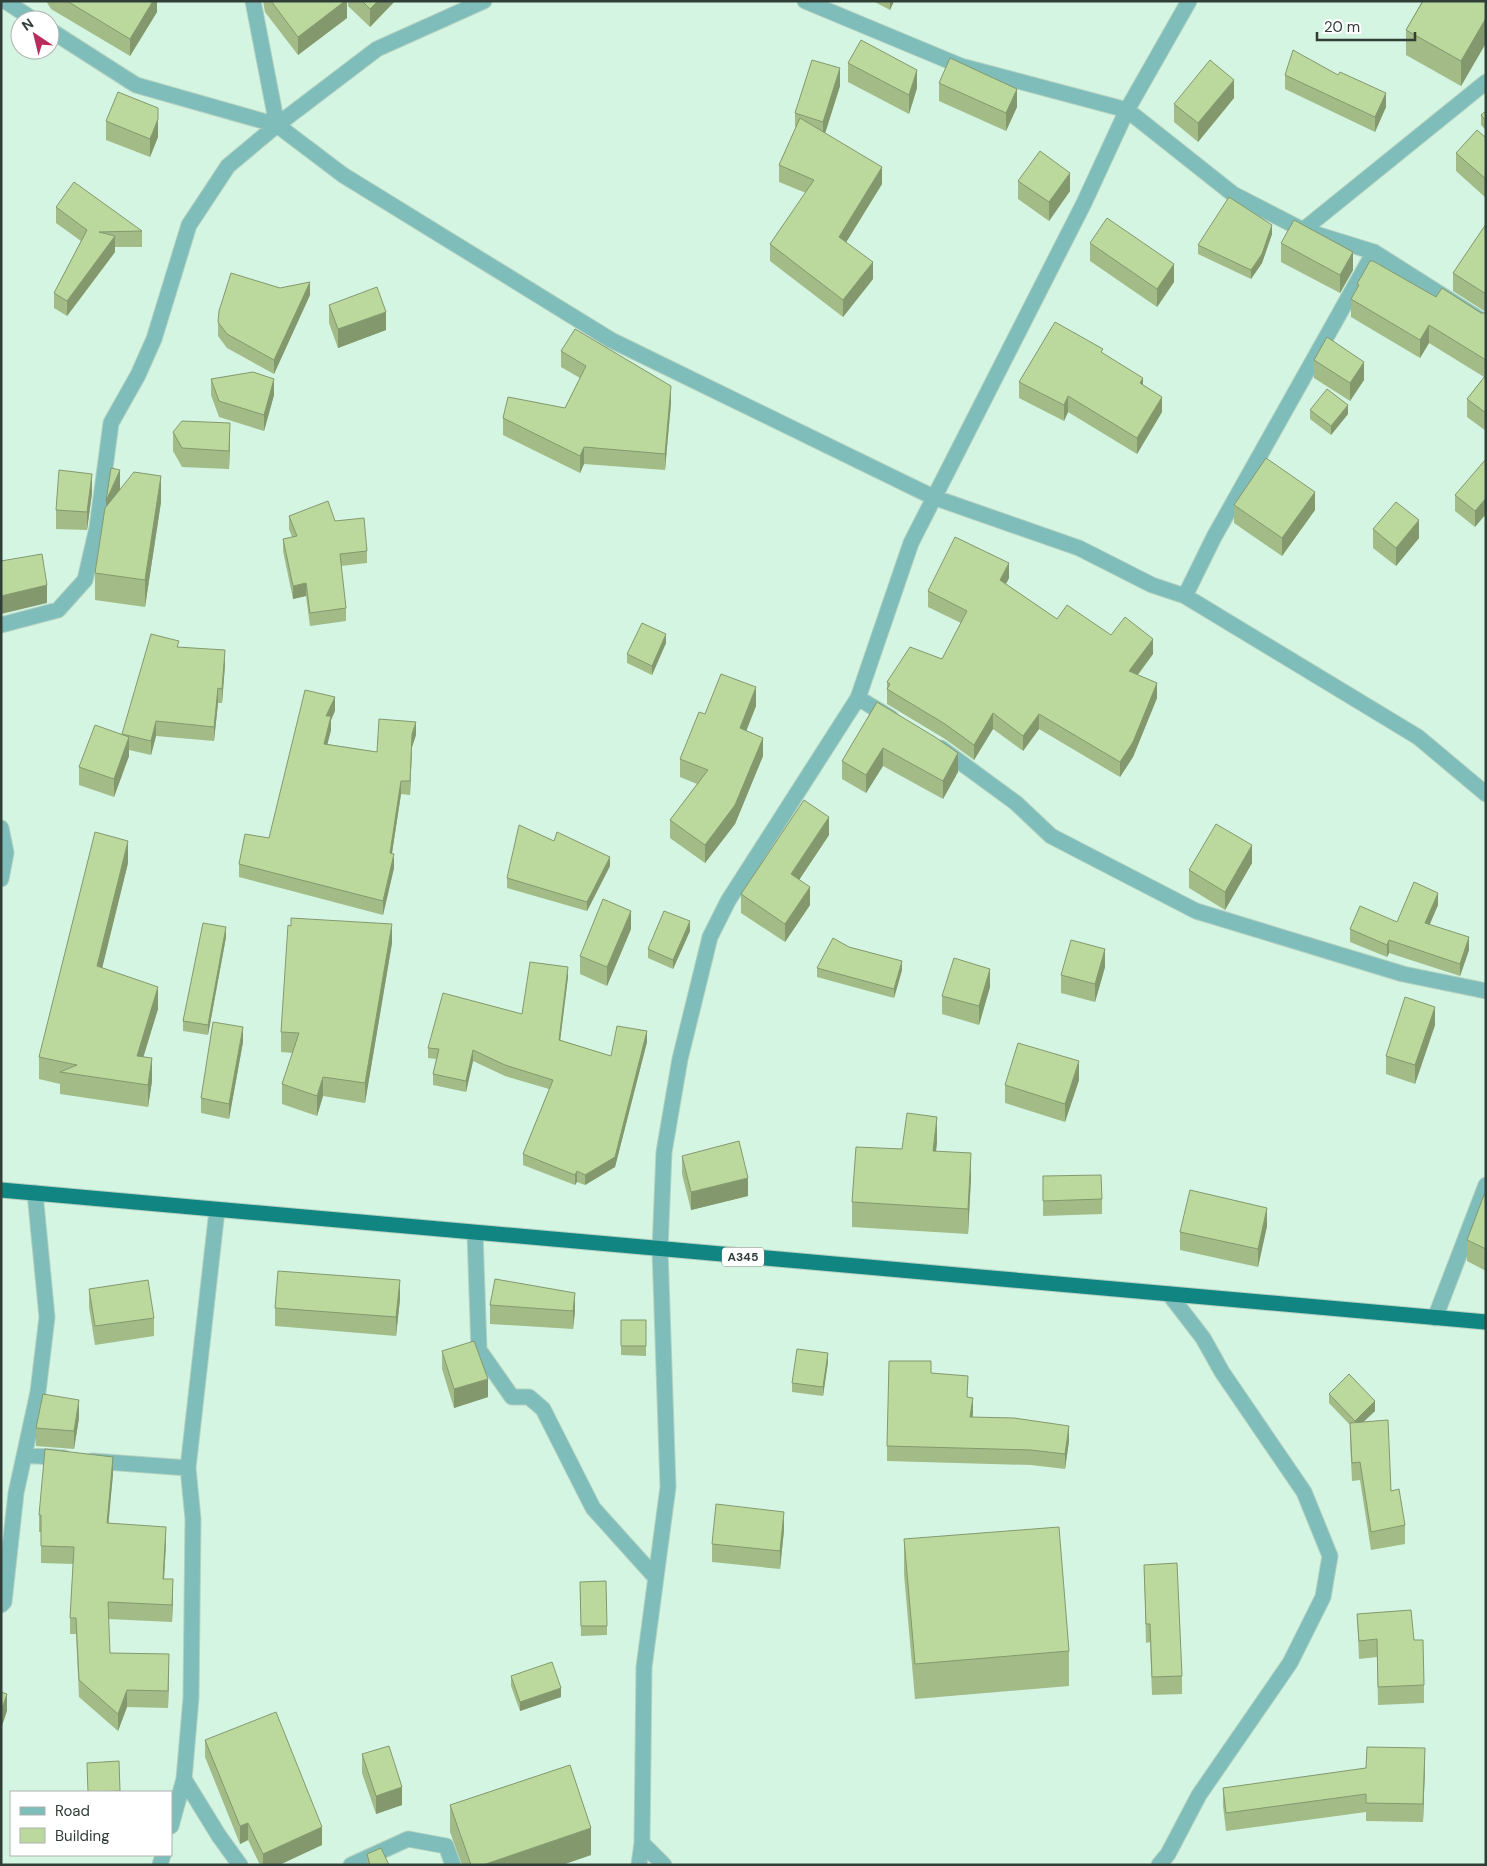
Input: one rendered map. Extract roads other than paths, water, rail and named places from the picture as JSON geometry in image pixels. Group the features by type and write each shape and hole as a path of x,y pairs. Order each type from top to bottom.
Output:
{"highway":[{"name":"A345","path":"1,1190 1486,1322"}],"street":[{"path":"5,1 19,10"},
{"path":"253,1 277,125"},
{"path":"1,625 58,610 85,580 97,528 111,423 138,375 154,339 189,225 228,166 277,125 377,50 484,1"},
{"path":"805,1 961,66 1127,110 1232,194 1303,230 1374,252 1486,323"},
{"path":"639,1865 642,1843 644,1667 668,1487 660,1249 664,1152 680,1059 710,936 728,901 858,698 911,543 1084,203 1127,110 1189,1"},
{"path":"60,36 136,85 277,125 343,175 611,340 933,497 1079,548 1152,584 1185,596 1418,737 1486,794"},
{"path":"1303,230 1486,82"},
{"path":"1185,596 1219,528 1374,252"},
{"path":"858,698 907,728"},
{"path":"931,742 1016,803 1052,836 1196,911 1403,974 1486,991"},
{"path":"1,828 6,853 1,879"},
{"path":"1435,1318 1486,1185"},
{"path":"1,1605 4,1602 16,1493 38,1392 47,1317 35,1193"},
{"path":"172,1822 184,1779 191,1698 193,1519 188,1468 217,1210"},
{"path":"475,1233 479,1350 512,1396 529,1397 543,1409 593,1508 656,1578"},
{"path":"1159,1865 1168,1854 1199,1795 1290,1663 1323,1597 1330,1556 1304,1492 1222,1372 1203,1338 1169,1294"},
{"path":"25,1455 188,1468"},
{"path":"184,1779 219,1836 240,1865"},
{"path":"351,1865 408,1839 446,1846 453,1865"},
{"path":"642,1843 664,1865"}]}
